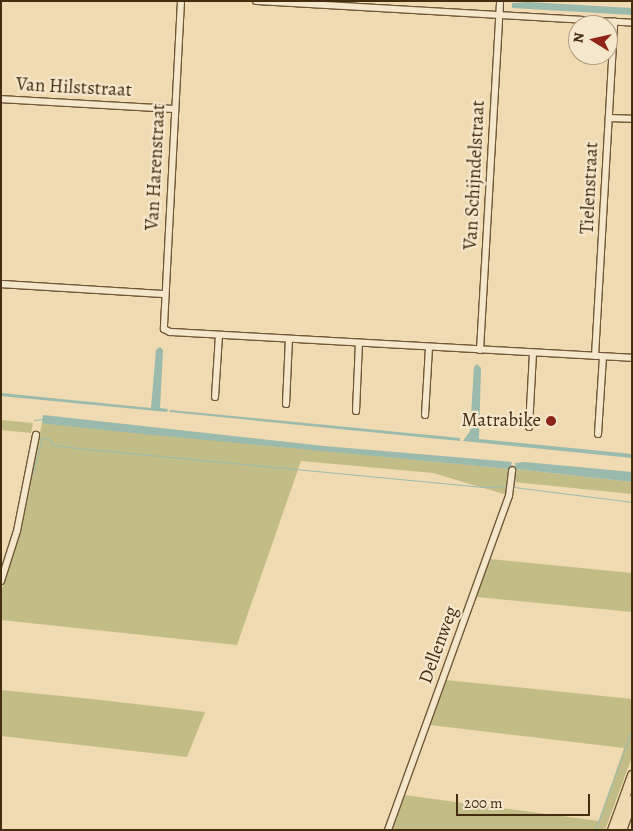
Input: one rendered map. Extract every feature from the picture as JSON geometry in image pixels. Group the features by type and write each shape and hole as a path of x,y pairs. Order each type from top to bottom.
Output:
{"highway":[{"path":"612,830 632,775"},
{"path":"620,830 632,799"}],"street":[{"name":"Van Harenstraat","path":"181,1 163,322 164,329 170,332 219,335"},
{"path":"256,1 568,19"},
{"name":"Van Schijndelstraat","path":"480,350 500,1"},
{"path":"618,22 632,23"},
{"name":"Tielenstraat","path":"595,356 612,65"},
{"name":"Van Hilststraat","path":"1,99 174,109"},
{"path":"609,118 632,120"},
{"path":"1,284 164,294"},
{"path":"215,397 219,335 632,358"},
{"path":"286,404 289,339"},
{"path":"356,410 359,343"},
{"path":"426,415 429,347"},
{"path":"529,427 532,353"},
{"path":"598,434 603,357"},
{"path":"1,581 15,538 36,435"},
{"name":"Dellenweg","path":"388,830 510,486 512,470"}],"shaded area":[{"path":"528,2 632,8 632,15 512,8 512,3"},
{"path":"160,347 163,350 160,408 168,409 167,412 1,396 1,393 151,408 156,350"},
{"path":"477,364 481,368 479,439 632,454 632,458 463,441 470,431 474,367"},
{"path":"170,410 460,438 460,441 170,412"},
{"path":"43,415 324,446 512,462 510,469 133,433 42,423"},
{"path":"1,420 33,423 31,433 1,430"},
{"path":"42,423 510,469 507,495 433,473 301,461 237,645 1,620 1,592 17,543"},
{"path":"525,462 632,472 632,482 516,469 515,463"},
{"path":"516,469 632,482 632,494 514,482"},
{"path":"490,559 632,573 632,612 476,597"},
{"path":"446,680 632,699 632,757 605,830 392,830 404,795 599,821 624,748 430,725"},
{"path":"1,690 205,712 187,757 1,736"}],"waterway":[{"path":"34,420 43,419"},
{"path":"33,473 42,438 49,439 53,445 88,449 483,487 508,486"},
{"path":"511,465 515,466"},
{"path":"514,487 632,502"},
{"path":"595,830 632,729"}],"place":[{"name":"Matrabike","path":"551,421"}]}
